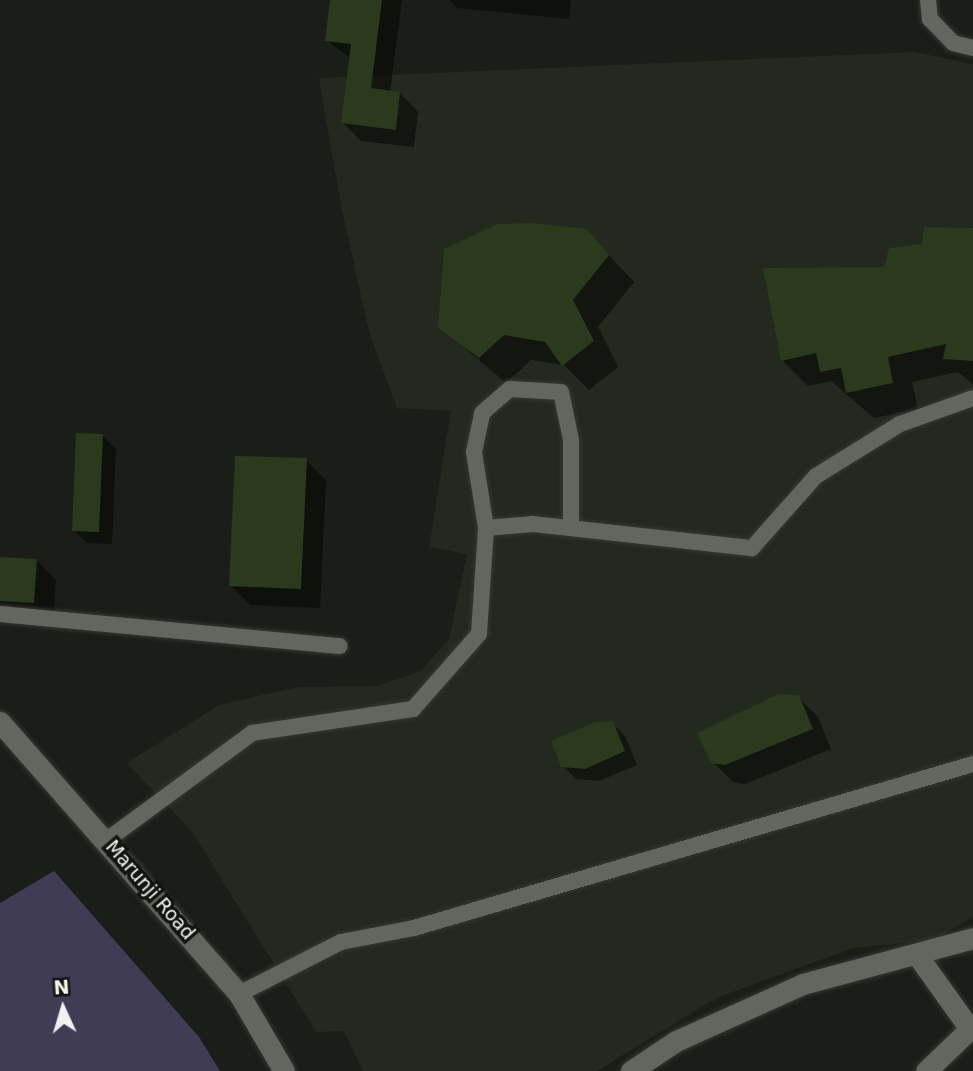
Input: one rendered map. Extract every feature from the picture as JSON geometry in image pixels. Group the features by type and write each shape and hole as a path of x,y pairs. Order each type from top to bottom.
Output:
{"street":[{"name":"Marunji Road","path":"0,722 107,840 239,994 284,1071"},
{"path":"631,1071 676,1041 803,984 973,938"},
{"path":"917,954 971,1028 926,1071"}],"lane":[{"path":"928,0 930,19 953,43 973,48"},
{"path":"107,840 252,733 413,709 479,634 486,528 474,452 482,412 510,389 561,392 570,440 570,528"},
{"path":"486,528 533,524 752,548 816,476 900,424 973,398"},
{"path":"0,614 339,646"},
{"path":"239,994 341,942 414,928 973,764"}],"shaded area":[{"path":"914,52 973,64 973,917 934,940 853,948 716,998 597,1071 363,1071 344,1031 316,1032 193,833 127,763 219,705 298,687 378,686 421,671 449,639 467,554 429,547 451,411 397,408 369,332 341,205 319,78"},
{"path":"54,871 199,1037 220,1071 0,1071 0,903"}],"building":[{"path":"330,0 382,0 371,88 400,92 396,130 341,123 351,44 325,41"},
{"path":"534,223 587,229 609,255 573,300 594,341 562,366 545,342 504,335 479,358 438,328 444,249 497,224"},
{"path":"924,227 973,228 973,361 943,359 946,344 888,357 893,383 846,393 841,368 820,372 816,353 781,361 763,268 884,267 889,248 922,244"},
{"path":"76,433 103,434 99,532 72,531"},
{"path":"235,456 307,458 301,589 229,586"},
{"path":"0,557 37,559 34,603 0,601"},
{"path":"778,694 799,695 813,729 725,765 711,763 697,733"},
{"path":"613,721 625,751 585,769 561,767 551,741 595,722"}]}
